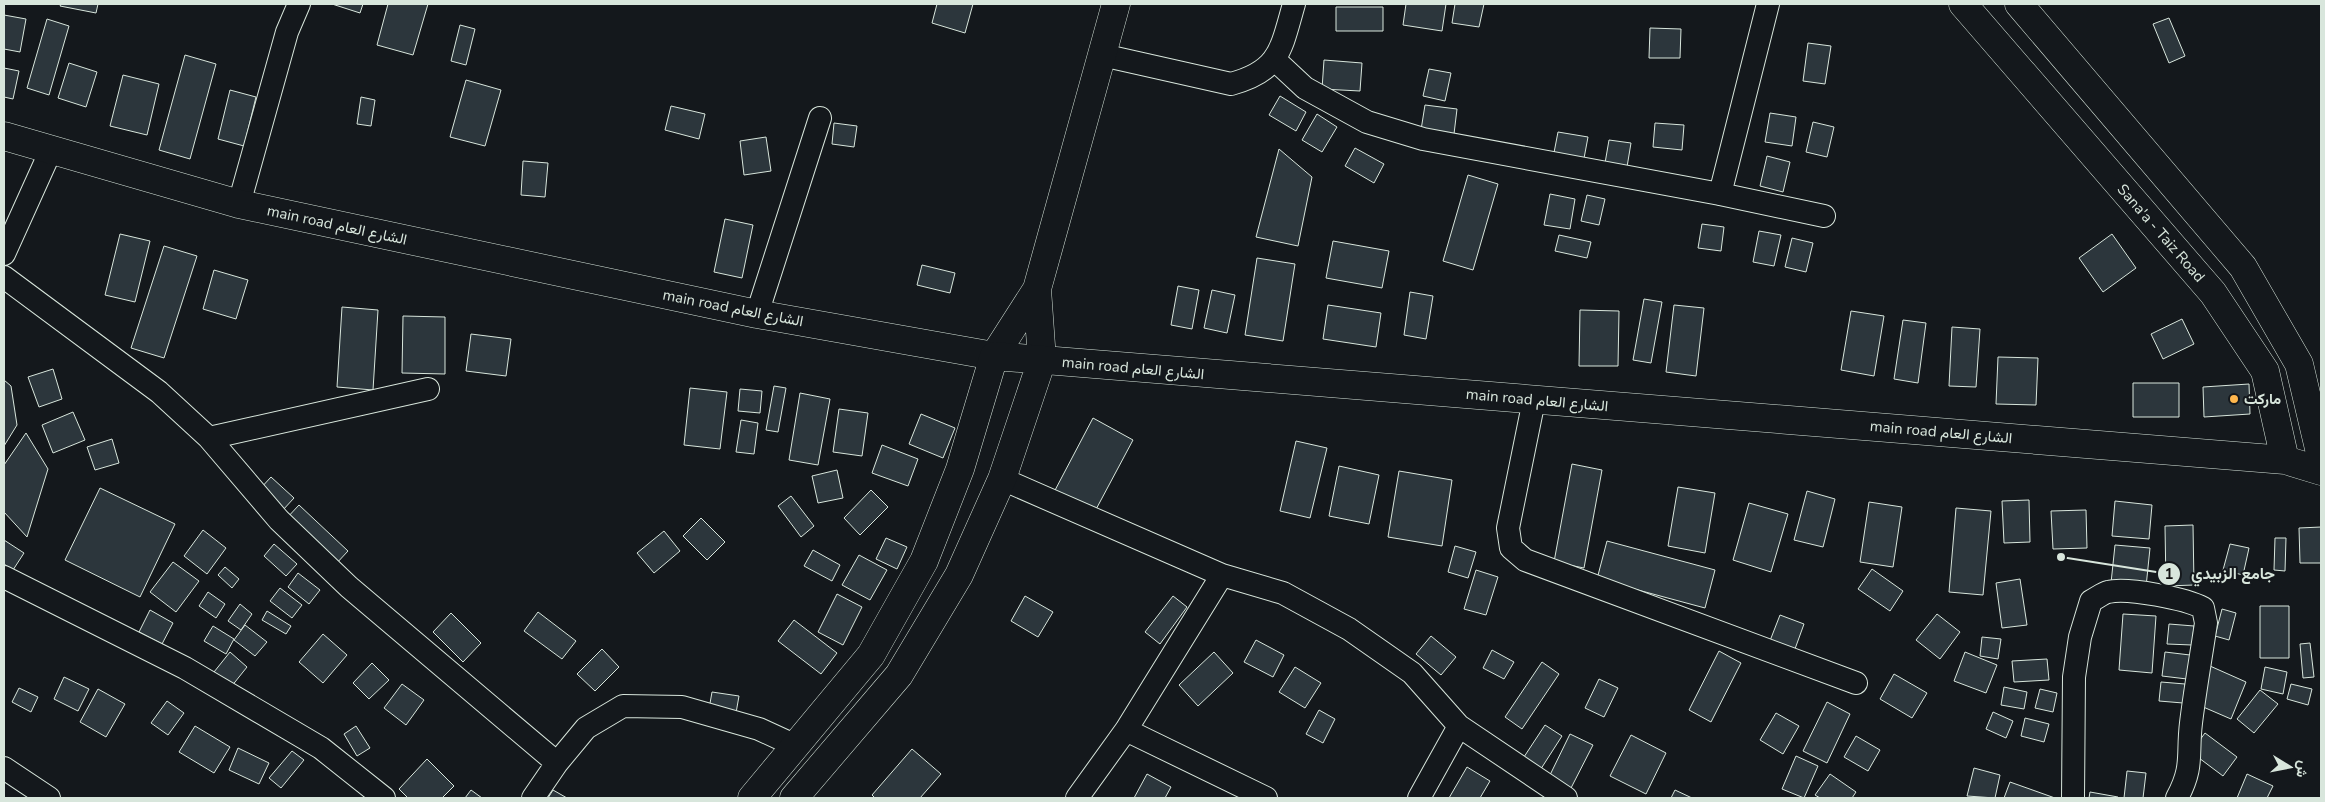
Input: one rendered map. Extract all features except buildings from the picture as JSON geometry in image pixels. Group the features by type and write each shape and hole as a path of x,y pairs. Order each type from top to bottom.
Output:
{"main road":[{"path":"752,798 871,655 924,561 960,470 994,356 1037,289 1116,4"},
{"name":"Sana'a - Taiz Road","path":"1963,4 2213,293 2264,371 2285,460"},
{"path":"2019,4 2243,267 2299,364 2321,457"},
{"name":"main road الشارع العام","path":"4,136 239,204 757,314 994,356 2285,460"},
{"path":"794,798 899,675 959,575 1002,479 1042,360 1037,289"},
{"path":"2285,460 2321,470"},
{"path":"871,655 899,675"}],"street":[{"path":"239,204 287,32 299,4"},
{"path":"1102,54 1230,84 1263,72 1275,60 1294,4"},
{"path":"1720,194 1768,4"},
{"path":"1275,60 1305,88 1367,122 1423,139 1720,194 1824,216"},
{"path":"757,314 820,118"},
{"path":"4,254 51,150"},
{"path":"4,277 160,392 208,438 278,520 348,587 557,763"},
{"path":"208,438 428,389"},
{"path":"1534,400 1508,528 1511,548 1525,560 1856,683"},
{"path":"1002,479 1222,575 1283,593 1349,629 1412,673 1459,726 1566,798"},
{"path":"1077,798 1126,730 1222,575"},
{"path":"4,577 186,668 320,748 384,798"},
{"path":"2073,798 2074,677 2080,637 2091,601 2109,592 2141,592 2193,602 2203,608 2206,624 2190,726 2190,764 2186,782 2177,798"},
{"path":"533,798 557,763 586,728 623,706 682,708 759,729 796,746"},
{"path":"1419,798 1459,726"},
{"path":"1126,730 1266,798"},
{"path":"4,768 49,798"}],"place":[{"name":"ماركت","path":"2234,399"},
{"name":"جامع الزبيدي","path":"2061,557"}]}
